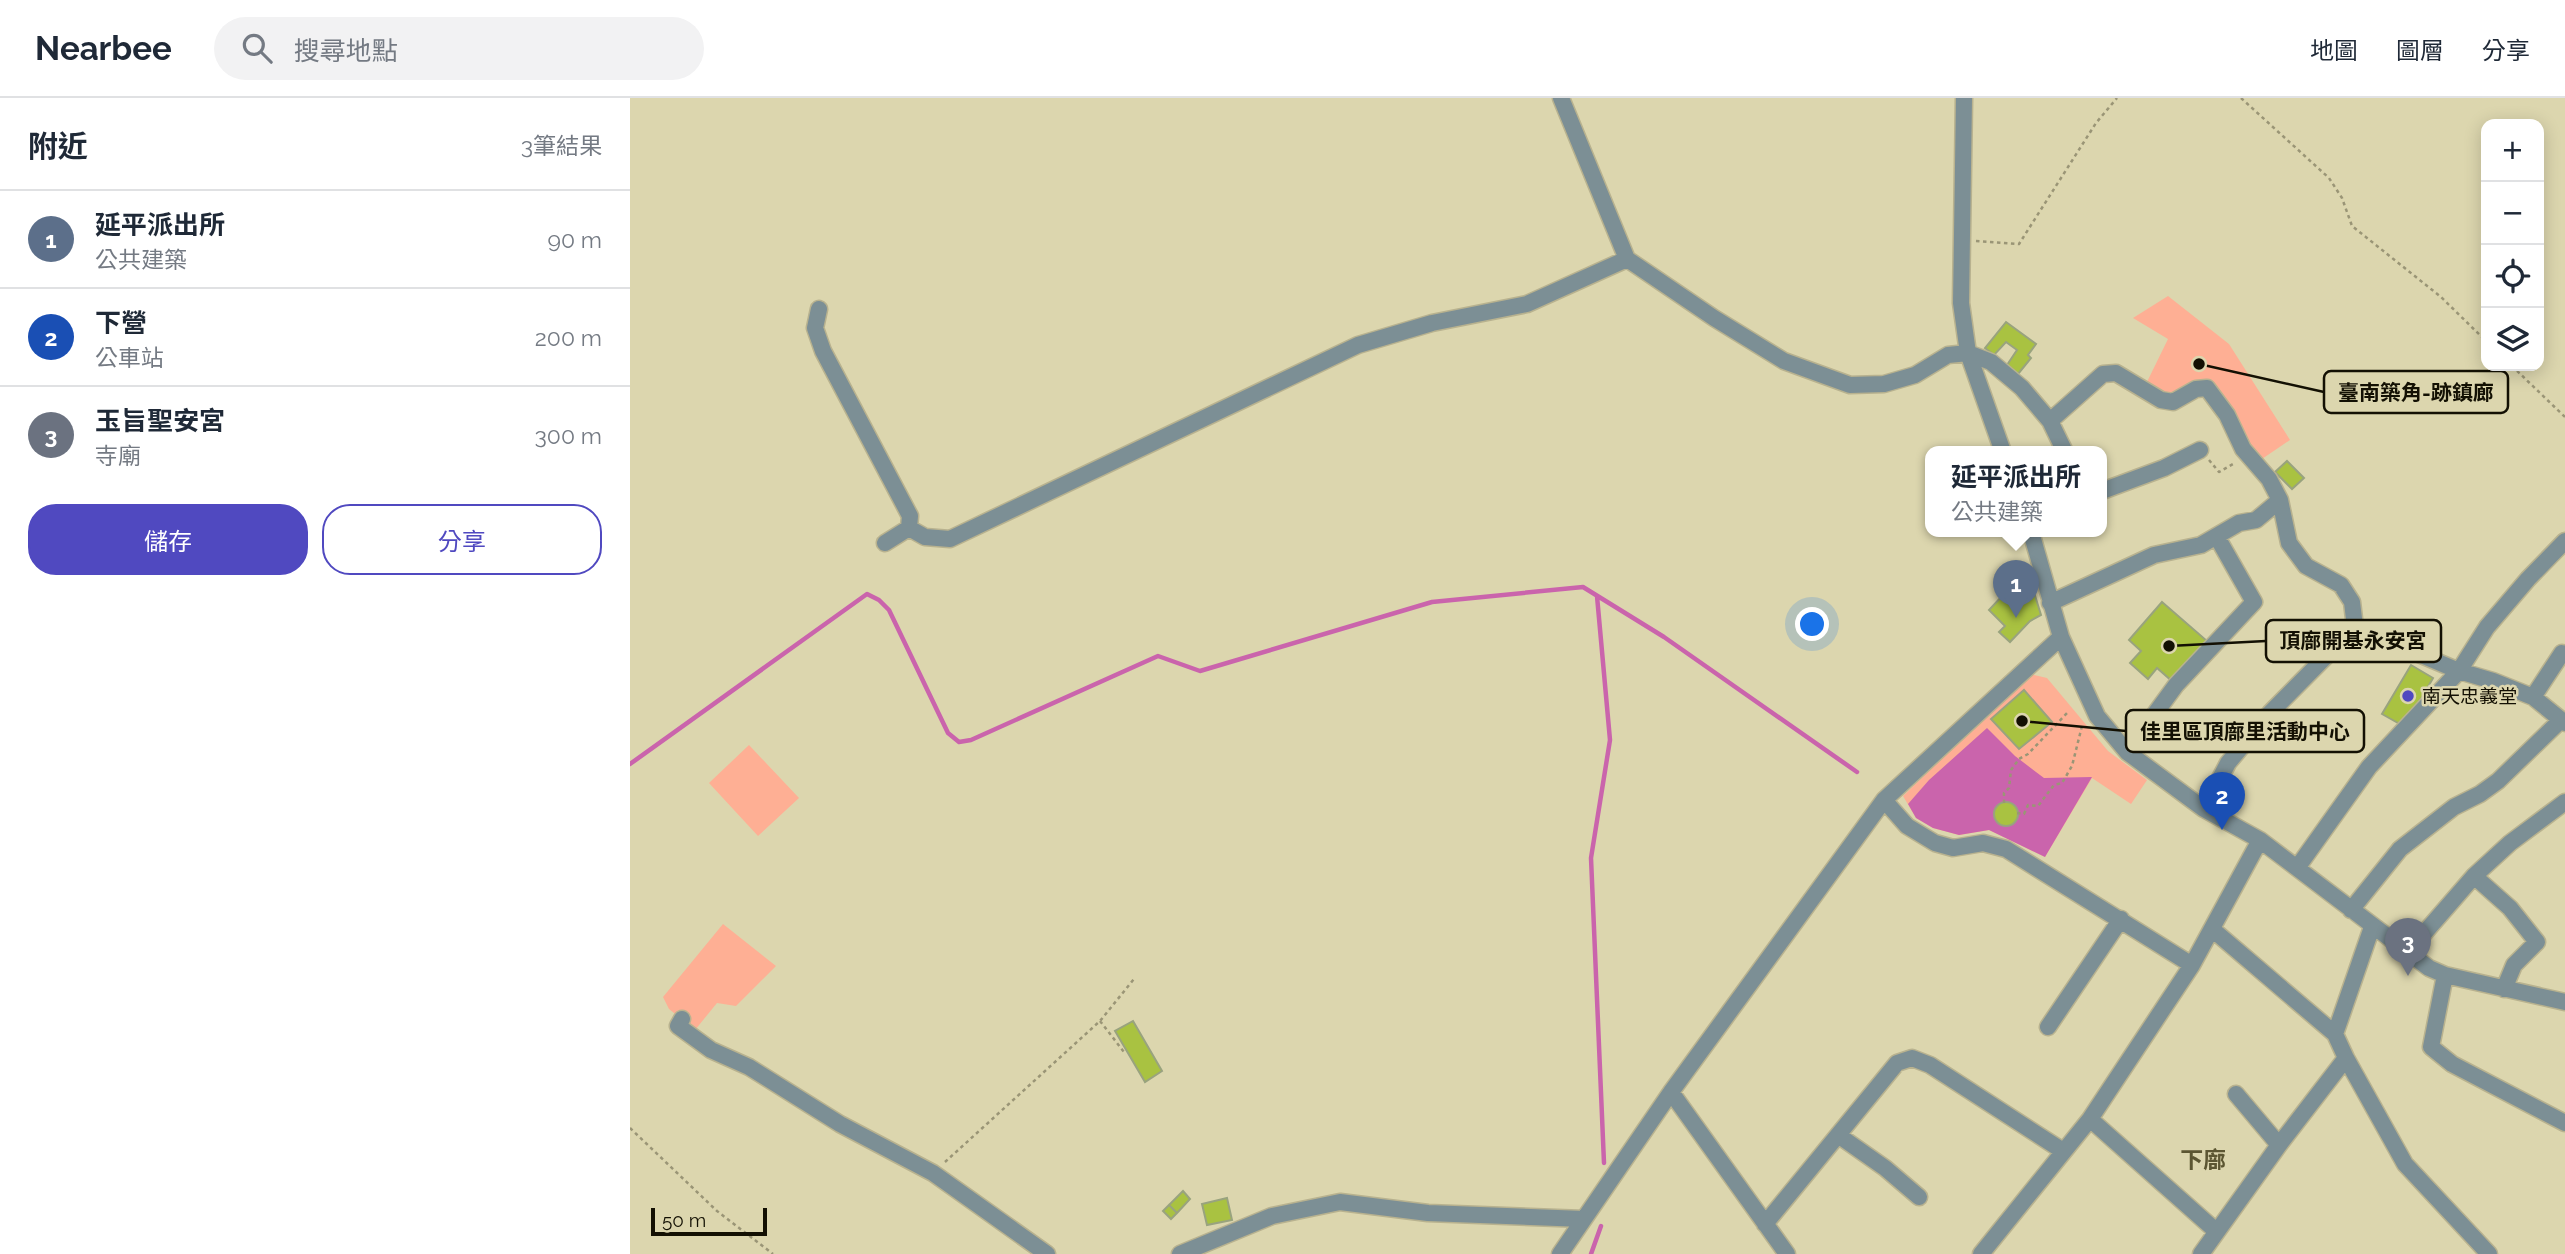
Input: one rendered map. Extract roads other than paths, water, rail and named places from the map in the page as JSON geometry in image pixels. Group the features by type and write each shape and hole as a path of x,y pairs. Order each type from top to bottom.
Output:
{"street":[{"path":"1561,98 1627,259 1784,361 1850,385 1884,384 1915,374 1948,355 1968,353 1991,362 2022,388 2050,421 2062,446"},
{"path":"1964,98 1961,303 1968,353 2001,446"},
{"path":"909,528 925,537 950,539 1358,345 1432,323 1527,303 1627,259"},
{"path":"818,309 815,328 823,351 910,516 909,528"},
{"path":"2050,421 2103,374 2116,373 2161,400 2173,402 2196,389 2207,388 2227,415 2243,449 2269,479 2280,500 2289,543 2306,566 2341,585 2353,602 2355,627 2270,713 2228,763 2204,809"},
{"path":"2107,489 2164,468 2200,450"},
{"path":"2050,603 2154,555 2201,545 2239,523 2256,520 2280,500"},
{"path":"885,543 909,528"},
{"path":"2036,537 2050,603 2061,637 2097,716 2127,752 2204,809 2260,840 2429,968 2445,975 2565,1002"},
{"path":"2127,752 2176,685 2254,602 2217,537"},
{"path":"2297,868 2369,767 2459,671 2487,626 2565,541"},
{"path":"2351,910 2400,849 2454,807 2480,794 2498,780 2563,721 2532,697 2459,671 2355,627"},
{"path":"1560,1254 1671,1093 1884,800 2061,637"},
{"path":"2532,697 2562,653 2565,654"},
{"path":"1884,800 1907,826 1935,843 1953,848 1983,843 2006,849 2192,965"},
{"path":"2407,953 2474,876 2510,843 2565,802"},
{"path":"1981,1254 2090,1119 2192,965 2260,840"},
{"path":"2474,876 2510,908 2537,942 2514,965 2504,989"},
{"path":"2048,1027 2121,919"},
{"path":"2335,1034 2372,927"},
{"path":"2212,929 2335,1034 2406,1164 2488,1254"},
{"path":"2445,975 2431,1047 2452,1064 2565,1124"},
{"path":"682,1020 678,1026 711,1050 748,1067 840,1124 933,1173 1047,1254"},
{"path":"1765,1224 1897,1063 1912,1058 1930,1065 2063,1151"},
{"path":"2201,1254 2279,1145 2346,1058"},
{"path":"1671,1093 1787,1254"},
{"path":"2236,1094 2279,1145"},
{"path":"2090,1119 2216,1231"},
{"path":"1838,1135 1885,1168 1919,1197"},
{"path":"1180,1254 1272,1216 1340,1202 1428,1213 1584,1219"}],"waterway":[{"path":"630,764 867,594 879,600 889,610 948,733 959,742 971,740 1158,656 1200,671 1432,602 1583,587 1664,637 1857,772"},
{"path":"1597,596 1610,740 1591,858 1604,1163"},
{"path":"1591,1254 1601,1226"}],"place":[{"name":"臺南築角-跡鎮廊","path":"2199,364"},
{"name":"延平派出所","path":"2016,618"},
{"name":"頂廍開基永安宮","path":"2169,646"},
{"name":"南天忠義堂","path":"2408,696"},
{"name":"佳里區頂廍里活動中心","path":"2022,721"},
{"name":"下營","path":"2222,830"},
{"name":"玉旨聖安宮","path":"2408,976"}],"district":[{"name":"下廍","path":"2203,1159"}]}
